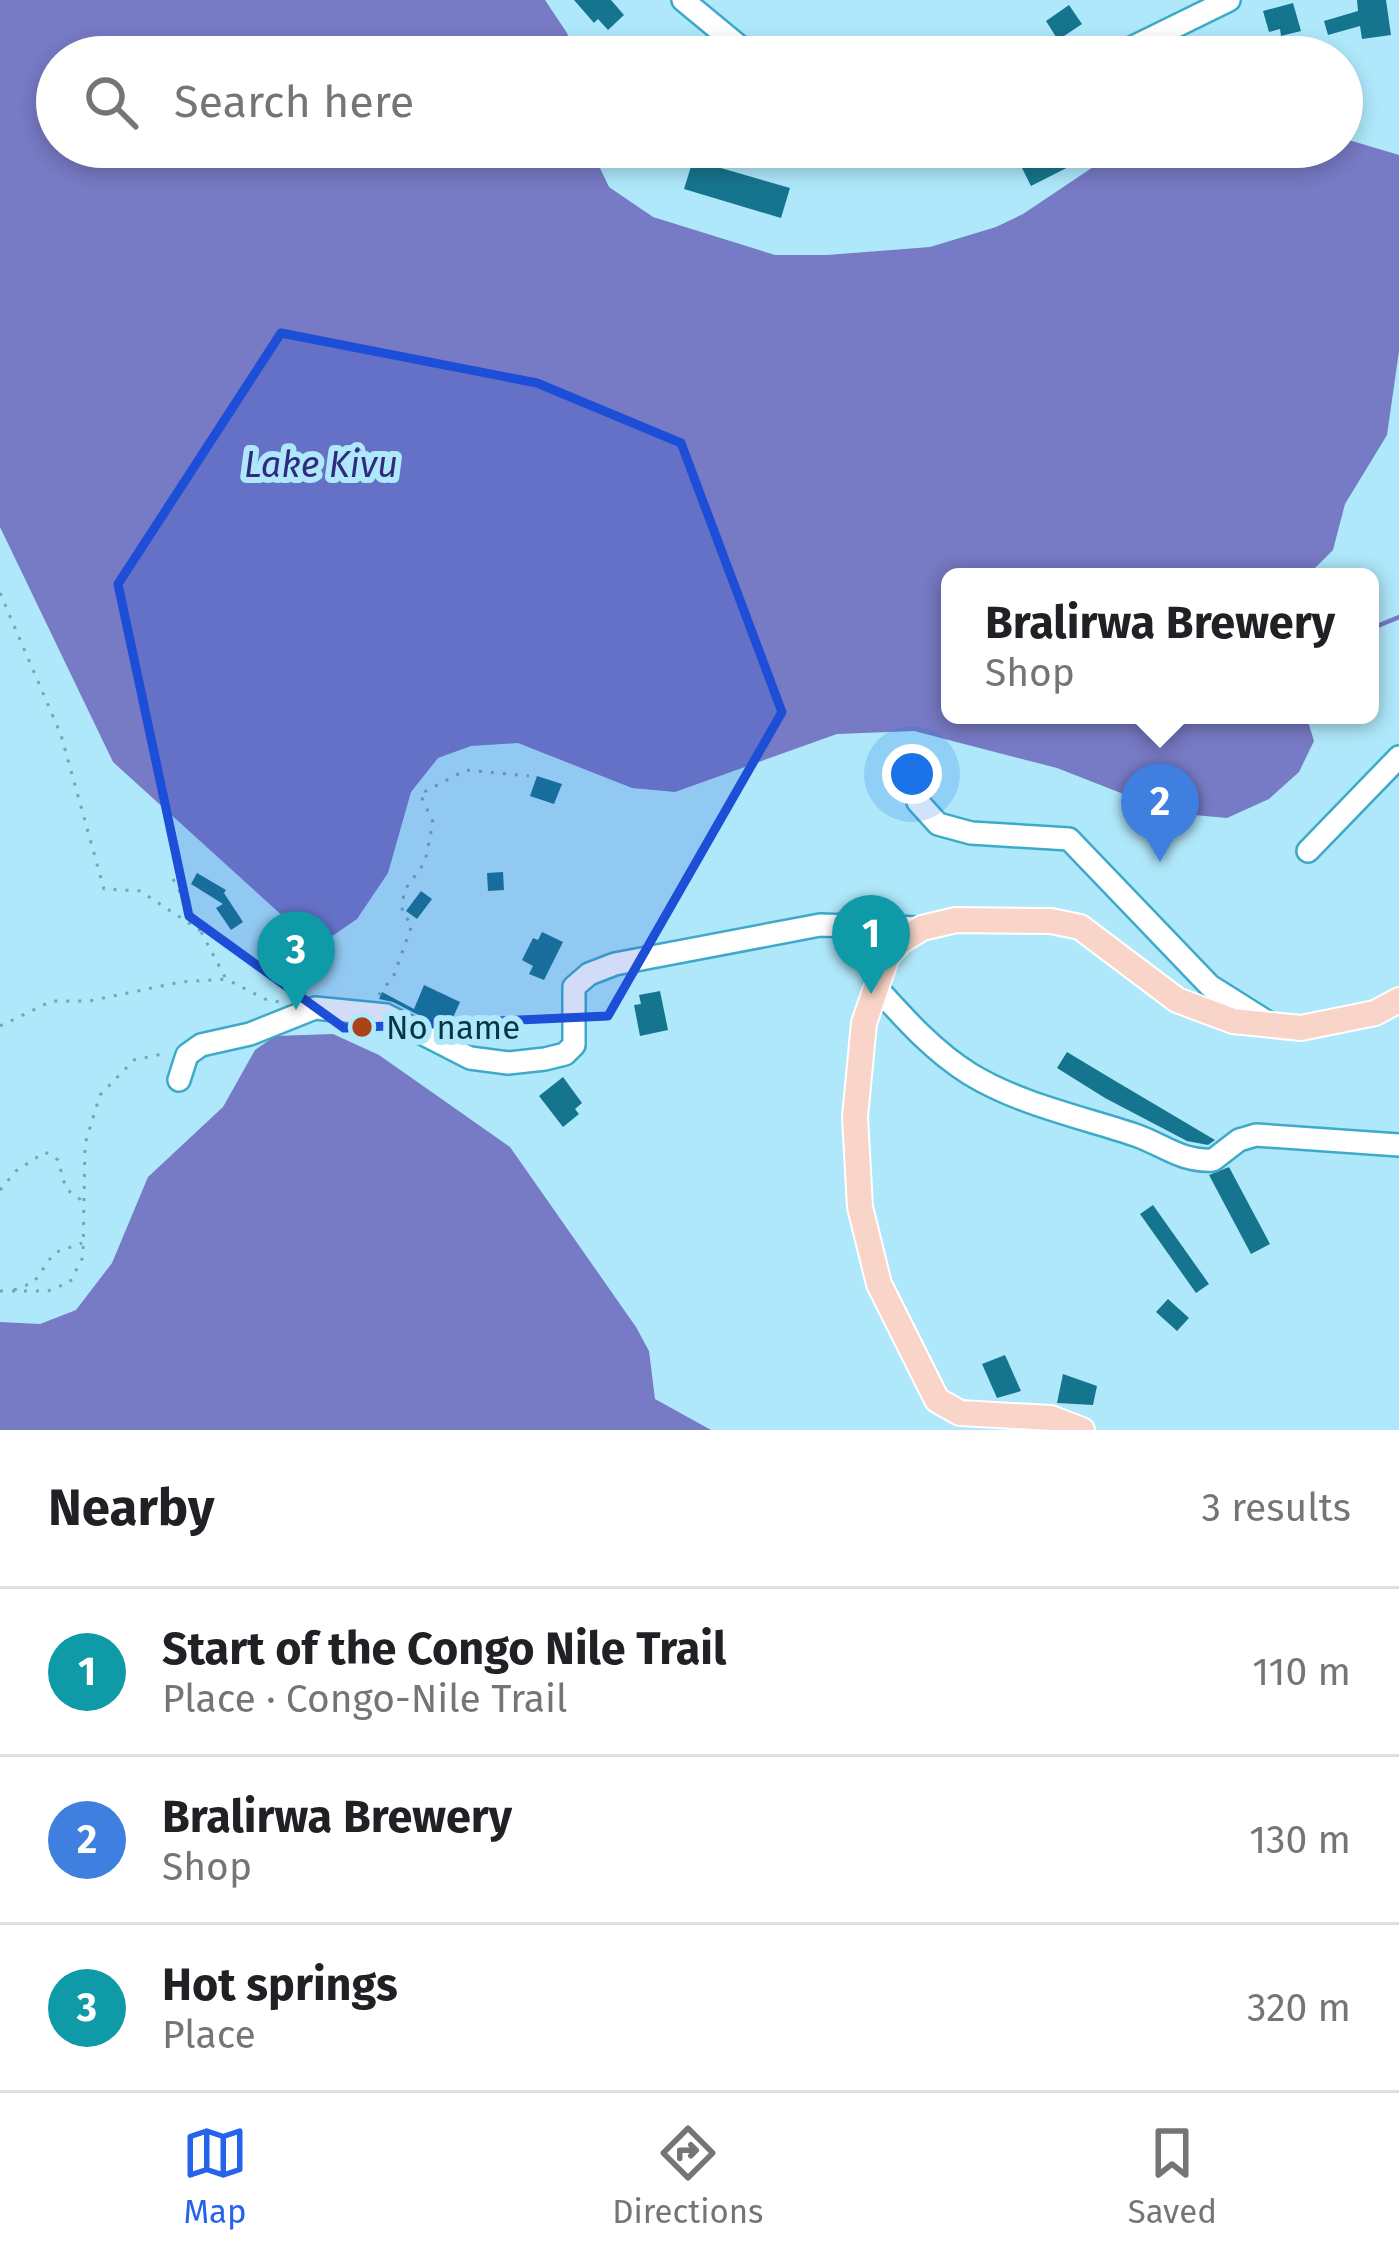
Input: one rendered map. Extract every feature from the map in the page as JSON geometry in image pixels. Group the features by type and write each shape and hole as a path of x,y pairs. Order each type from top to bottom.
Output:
{"main road":[{"path":"1082,1430 1051,1418 960,1413 937,1400 879,1284 860,1208 855,1117 864,1023 887,956 922,928 956,920 1012,918 1080,927 1177,1000 1233,1021 1301,1028 1375,1013 1399,1000"}],"street":[{"path":"682,0 726,36"},
{"path":"1156,36 1229,0"},
{"path":"1308,851 1399,757"},
{"path":"918,802 938,824 971,833 1069,839 1210,986 1272,1025"},
{"path":"179,1080 187,1055 201,1045 250,1034 315,1008 386,1015 470,1058 508,1063 545,1059 565,1054 574,1045 574,987 589,974 615,964 820,925 922,928"},
{"path":"875,986 937,1051 971,1076 1149,1140 1180,1158 1213,1160 1239,1140 1256,1135 1399,1145"}],"path":[{"path":"0,592 61,735 104,889 140,891 201,931"},
{"path":"371,1013 394,976 412,925 402,913 404,891 425,862 433,822 420,794 466,770 529,776"},
{"path":"172,879 226,979"},
{"path":"317,947 320,962"},
{"path":"0,1026 52,1000 89,1001 181,982 226,979 265,999 315,1008"},
{"path":"0,1291 48,1291 70,1282 83,1257 85,1144 100,1095 134,1060 201,1045"},
{"path":"0,1190 16,1171 45,1152 58,1160 66,1189 85,1203"},
{"path":"12,1291 34,1282 54,1252 83,1243"}],"highlighted area":[{"path":"281,333 537,383 681,443 782,712 608,1016 344,1028 189,916 118,584"}],"water":[{"name":"Lake Kivu","path":"0,0 545,0 568,36 36,36 36,168 600,168 609,187 653,217 775,255 930,247 1023,214 1092,168 1363,168 1363,144 1399,155 1399,351 1387,435 1345,504 1333,550 1315,568 941,568 941,724 1309,724 1314,741 1299,772 1269,799 1227,818 1172,813 1057,768 914,731 837,734 675,792 632,788 518,743 471,746 438,758 411,792 388,873 357,919 325,941 307,938 113,762 0,527"},
{"path":"333,1034 379,1055 510,1147 636,1327 649,1351 655,1399 711,1430 0,1430 0,1322 40,1324 76,1310 112,1263 148,1177 223,1107 255,1050 275,1036"}],"building":[{"path":"574,0 611,0 624,15 608,30 598,19 594,23"},
{"path":"1357,0 1386,0 1391,35 1363,39 1360,26 1328,35 1324,21 1358,11"},
{"path":"1293,3 1301,31 1281,36 1280,29 1269,32 1263,11"},
{"path":"1069,5 1082,24 1055,36 1046,21"},
{"path":"691,168 721,168 790,188 781,218 684,189"},
{"path":"1022,168 1066,168 1031,186"},
{"path":"537,776 562,784 554,804 530,796"},
{"path":"503,872 504,890 488,891 487,873"},
{"path":"197,873 226,890 243,922 231,930 216,908 223,904 191,884"},
{"path":"421,891 432,899 417,919 406,911"},
{"path":"542,932 563,942 544,980 529,974 533,966 522,960 533,938 538,940"},
{"path":"424,985 460,1002 451,1022 467,1029 464,1038 379,999 382,992 414,1009"},
{"path":"660,991 668,1030 640,1036 634,1005 641,1004 639,995"},
{"path":"1067,1052 1215,1140 1208,1145 1187,1141 1105,1098 1057,1068"},
{"path":"563,1077 582,1103 575,1109 579,1114 563,1127 539,1096"},
{"path":"1229,1167 1270,1244 1251,1254 1209,1175"},
{"path":"1153,1205 1209,1284 1196,1293 1140,1214"},
{"path":"1168,1299 1189,1318 1177,1331 1156,1312"},
{"path":"1005,1355 1021,1391 997,1398 982,1364"},
{"path":"1063,1374 1097,1386 1093,1405 1057,1403"}],"waterway":[{"path":"1379,625 1399,617"}],"place":[{"name":"Bralirwa Brewery","path":"1160,862"},
{"name":"Start of the Congo Nile Trail","path":"871,994"},
{"name":"Hot springs","path":"296,1010"},
{"name":"No name","path":"362,1027"}]}
